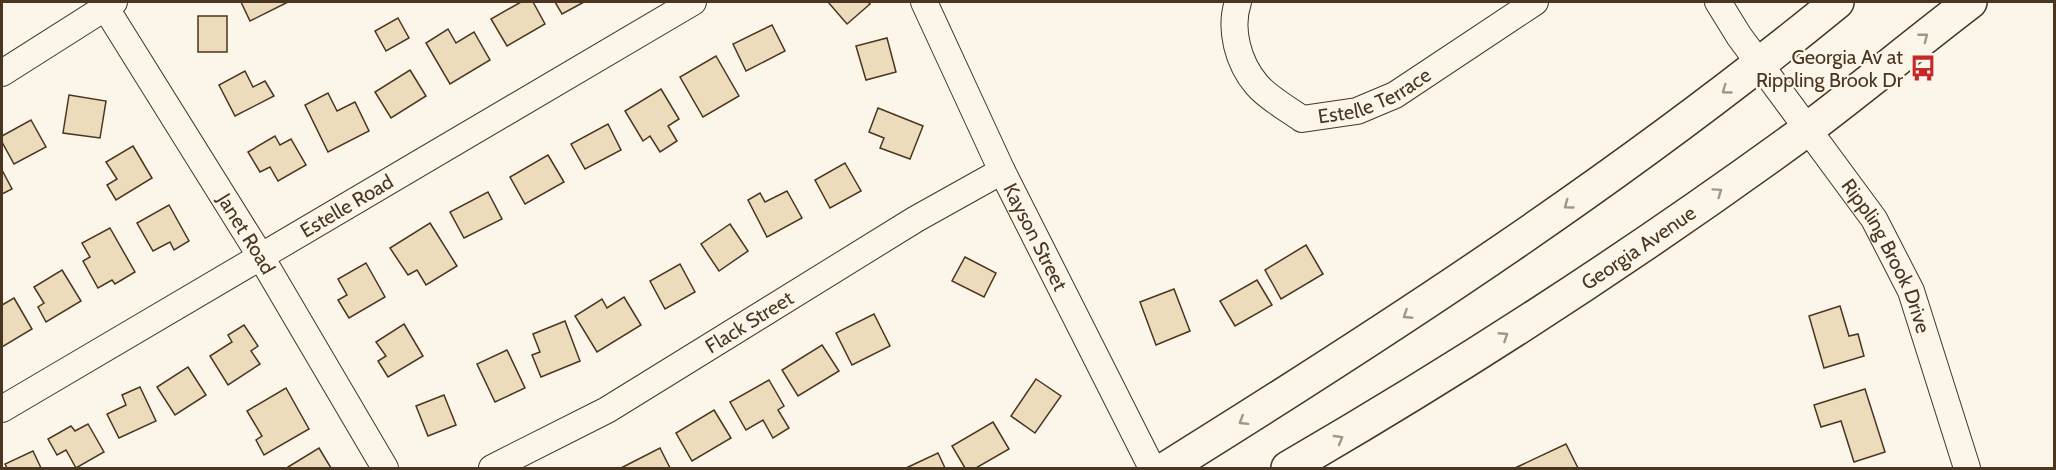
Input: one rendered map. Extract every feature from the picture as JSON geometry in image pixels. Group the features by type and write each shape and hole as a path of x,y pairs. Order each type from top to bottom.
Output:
{"main road":[{"path":"1167,468 1503,252 1761,65 1837,2"},
{"name":"Georgia Avenue","path":"1288,468 1394,407 1626,257 1807,130 1970,2"}],"street":[{"name":"Estelle Road","path":"2,409 693,2"},
{"name":"Kayson Street","path":"924,2 1002,171 1152,468"},
{"name":"Estelle Terrace","path":"1238,2 1233,16 1239,53 1257,85 1302,119 1357,111 1395,95 1534,2"},
{"name":"Rippling Brook Drive","path":"1718,2 1738,36 1874,219 1911,291 1967,468"},
{"name":"Janet Road","path":"107,3 261,257 385,468"},
{"path":"2,73 107,3"},
{"name":"Flack Street","path":"492,468 607,410 916,219 1002,171"}],"building":[{"path":"241,2 288,2 250,21"},
{"path":"521,2 533,2 545,24 507,46 491,19"},
{"path":"555,2 584,2 562,14"},
{"path":"828,2 868,2 870,4 847,24"},
{"path":"198,16 227,16 227,52 198,52"},
{"path":"398,18 409,38 386,51 375,31"},
{"path":"772,25 785,51 746,71 733,44"},
{"path":"448,29 456,43 474,32 490,60 450,84 426,43"},
{"path":"887,38 896,72 866,80 856,46"},
{"path":"716,56 739,96 703,117 680,77"},
{"path":"410,70 426,96 391,118 375,92"},
{"path":"245,71 253,87 265,81 274,96 235,116 219,85"},
{"path":"661,89 679,119 668,126 677,141 660,152 650,136 643,141 625,111"},
{"path":"328,93 337,111 355,102 369,131 328,152 305,105"},
{"path":"69,95 106,101 100,138 63,133"},
{"path":"878,108 923,126 910,159 880,148 884,138 869,132"},
{"path":"31,120 46,147 14,164 2,142 2,136"},
{"path":"608,124 621,150 585,169 571,144"},
{"path":"275,136 280,145 291,139 306,165 278,181 270,167 260,172 248,152"},
{"path":"133,146 152,178 116,200 107,185 117,179 106,162"},
{"path":"548,155 564,182 525,204 510,177"},
{"path":"845,163 861,191 830,208 815,180"},
{"path":"2,170 12,189 2,194"},
{"path":"787,191 802,218 767,237 748,200 760,193 765,202"},
{"path":"488,192 502,219 464,238 450,212"},
{"path":"169,205 189,241 174,250 170,242 153,251 137,223"},
{"path":"430,223 457,266 426,285 417,270 408,275 390,248"},
{"path":"730,224 748,251 719,271 701,244"},
{"path":"110,228 135,272 115,284 112,280 98,288 83,261 90,257 82,243"},
{"path":"1306,245 1323,274 1281,299 1265,270"},
{"path":"965,257 996,273 984,297 952,281"},
{"path":"366,263 385,297 349,318 338,300 347,295 338,279"},
{"path":"680,264 695,292 665,309 650,281"},
{"path":"62,270 81,301 46,322 38,307 44,303 34,287"},
{"path":"1257,280 1272,305 1235,326 1220,301"},
{"path":"1174,289 1190,331 1156,345 1140,302"},
{"path":"624,297 641,325 597,352 575,316 602,299 607,308"},
{"path":"14,298 32,329 2,347 2,305"},
{"path":"1840,306 1849,336 1858,334 1864,356 1824,368 1809,316"},
{"path":"874,314 890,346 852,365 836,333"},
{"path":"565,321 580,361 541,377 532,355 540,352 533,334"},
{"path":"404,324 423,356 388,377 378,361 386,356 376,342"},
{"path":"244,325 258,346 251,351 260,364 228,385 210,356 232,342 228,335"},
{"path":"822,345 839,371 798,396 782,370"},
{"path":"507,350 525,388 495,402 477,364"},
{"path":"188,367 206,395 175,415 157,387"},
{"path":"1036,379 1061,396 1035,433 1011,416"},
{"path":"769,380 784,406 778,410 789,428 773,438 763,420 746,430 730,402"},
{"path":"140,387 156,421 119,438 107,414 126,405 122,395"},
{"path":"286,388 309,429 264,455 256,440 262,436 247,411"},
{"path":"1865,389 1885,452 1854,462 1841,421 1821,427 1814,405"},
{"path":"444,395 456,425 428,436 416,406"},
{"path":"714,410 731,438 692,461 676,433"},
{"path":"993,422 1009,449 976,468 965,468 952,446"},
{"path":"88,424 104,452 76,468 66,450 57,455 48,439 71,426 75,431"},
{"path":"1566,444 1578,468 1515,468"},
{"path":"319,448 331,468 288,468 288,467"},
{"path":"660,448 670,468 621,468"},
{"path":"33,451 41,468 7,468 5,464"},
{"path":"938,453 945,468 906,468"}],"place":[{"name":"Georgia Av at Rippling Brook Dr","path":"1923,68"}]}
